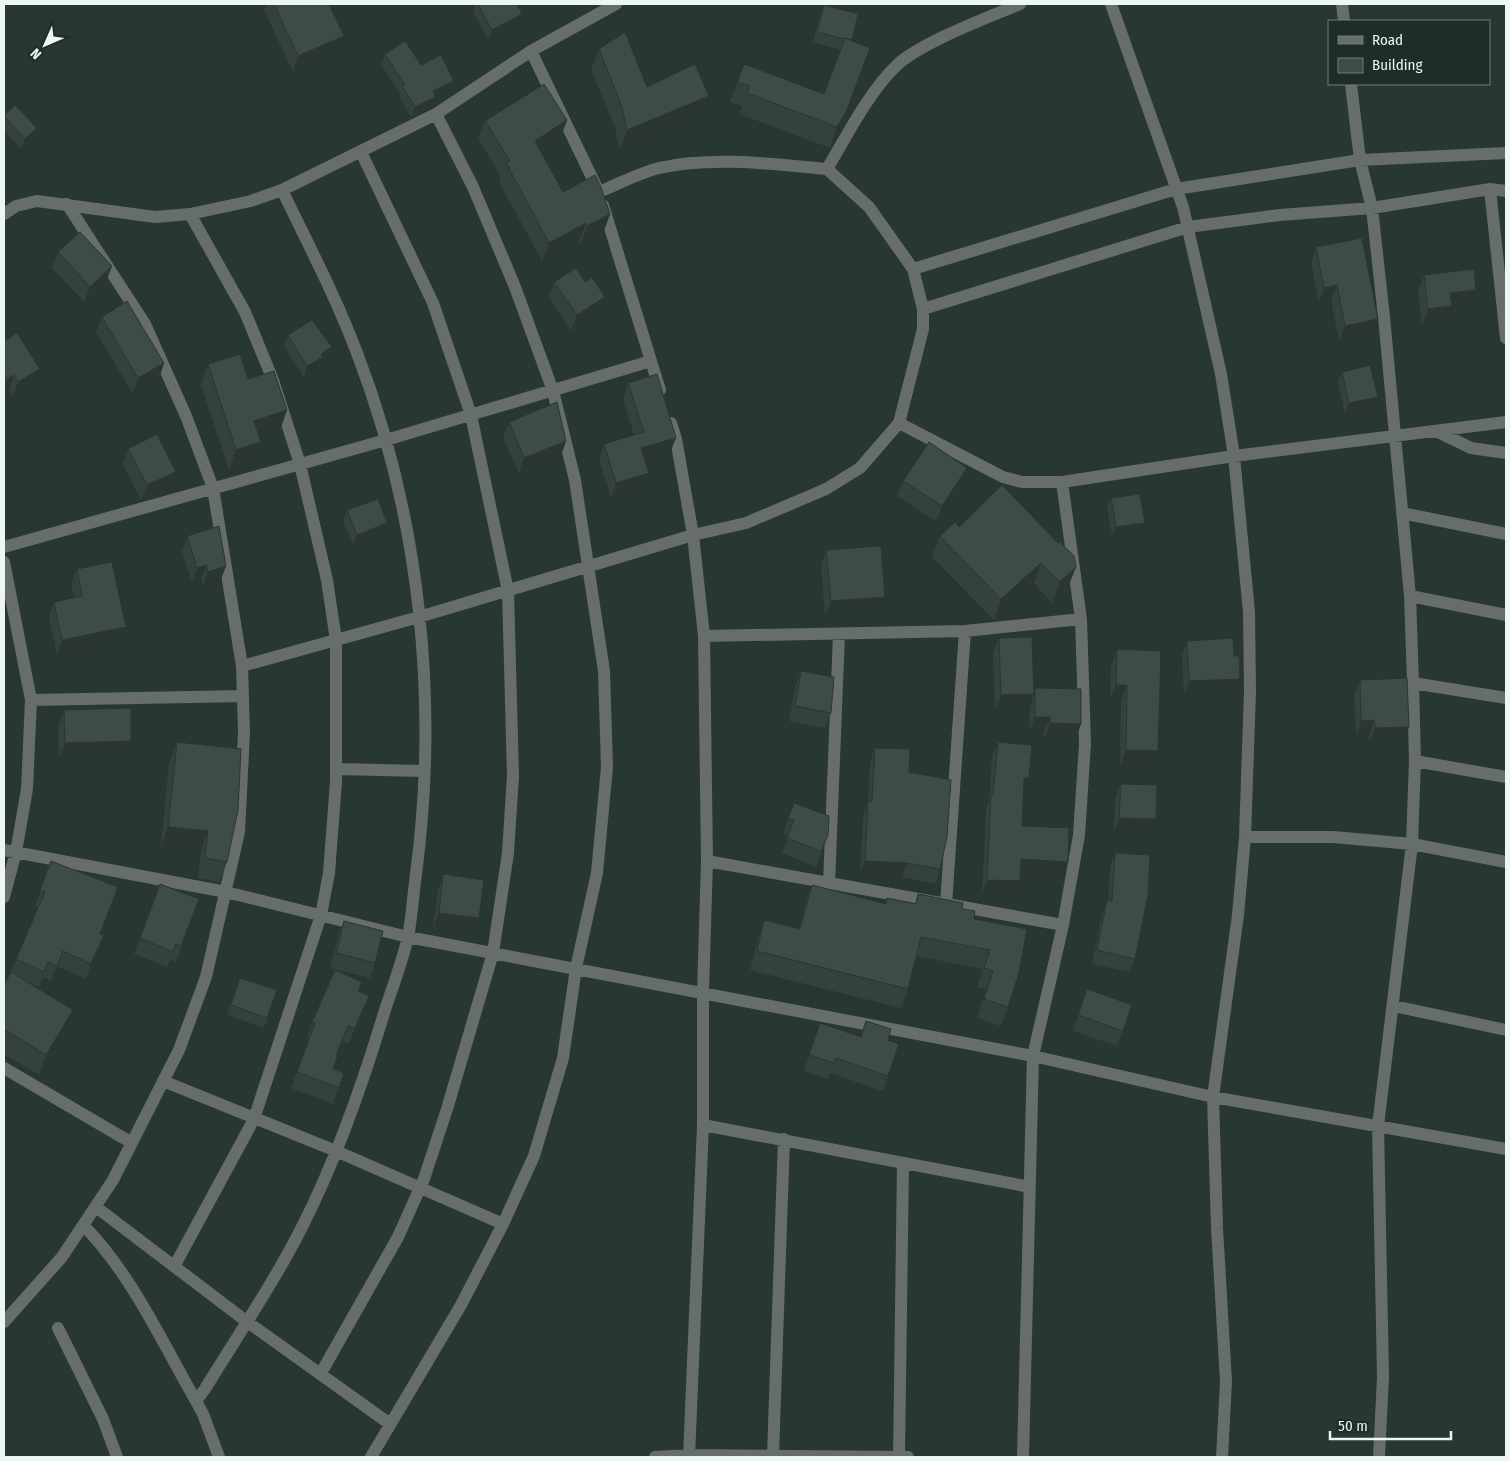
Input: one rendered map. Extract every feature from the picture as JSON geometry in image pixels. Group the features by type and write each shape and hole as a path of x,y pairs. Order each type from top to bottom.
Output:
{"street":[{"path":"4,214 16,206 37,201 155,218 190,214 251,201 282,190 436,114 531,51 616,4"},
{"path":"827,169 881,83 898,64 914,52 1020,4"},
{"path":"1111,4 1188,227 1221,374 1234,456 1249,612 1250,692 1245,837 1236,924 1213,1097 1217,1228 1226,1382 1222,1457"},
{"path":"1342,4 1344,20"},
{"path":"531,51 599,192 676,440 693,535 704,636 707,861 703,992 703,1125 689,1456"},
{"path":"1351,85 1360,160 1372,208 1396,437 1410,596 1414,682 1415,761 1412,844 1394,1006 1378,1126 1383,1377 1379,1457"},
{"path":"371,1457 461,1305 503,1224 534,1156 563,1058 576,968 597,873 607,767 604,671 575,480 553,391 515,288 472,187 436,114"},
{"path":"321,1373 398,1237 420,1188 447,1109 493,952 508,853 513,776 508,591 471,415 433,304 361,152"},
{"path":"913,269 1176,189 1360,160 1506,154"},
{"path":"242,666 419,617 693,535 746,523 826,489 860,468 899,423 923,329 923,309 913,269 870,207 827,169 768,164 704,163 659,168 599,192"},
{"path":"1490,189 1503,295 1506,338"},
{"path":"923,309 1188,227 1280,215 1372,208 1490,189 1506,191"},
{"path":"196,1401 206,1389 302,1226 336,1151 372,1054 408,937 420,841 427,712 419,617 407,532 386,440 357,352 282,190"},
{"path":"4,1322 62,1257 84,1226 132,1143 179,1050 206,976 226,892 238,832 244,732 242,666 213,488 186,416 145,324 67,204"},
{"path":"174,1265 254,1119 321,915 329,873 336,769 336,640 327,580 300,464 273,380 245,312 190,214"},
{"path":"4,547 94,520 386,440 651,361"},
{"path":"899,423 1003,477 1022,482 1062,482 1234,456 1506,422"},
{"path":"1436,432 1471,448 1506,453"},
{"path":"1023,1457 1034,1056 1063,925 1079,835 1084,753 1081,620 1062,482"},
{"path":"1402,513 1506,534"},
{"path":"4,562 30,700 27,789 10,851 4,896"},
{"path":"1410,596 1506,615"},
{"path":"704,636 965,631 1081,620"},
{"path":"946,904 965,631"},
{"path":"829,884 839,634"},
{"path":"1414,682 1506,698"},
{"path":"30,700 243,696"},
{"path":"1415,761 1506,777"},
{"path":"336,769 424,771"},
{"path":"1245,837 1333,837 1412,844 1506,862"},
{"path":"10,851 226,892 408,937 1034,1056 1213,1097 1506,1148"},
{"path":"707,861 1063,925"},
{"path":"1394,1006 1506,1030"},
{"path":"4,1068 132,1143"},
{"path":"163,1082 336,1151 503,1224"},
{"path":"703,1125 1030,1187"},
{"path":"773,1455 784,1139"},
{"path":"899,1457 903,1162"},
{"path":"96,1207 246,1321 390,1424"},
{"path":"84,1226 106,1248 123,1275 203,1414 218,1457"},
{"path":"58,1328 103,1419 117,1457"},
{"path":"656,1457 773,1455 908,1457"}],"building":[{"path":"274,4 329,4 344,36 298,56"},
{"path":"478,4 517,4 522,14 492,30"},
{"path":"824,5 858,14 852,40 817,32"},
{"path":"625,32 647,87 695,64 709,96 627,130 621,104 599,49"},
{"path":"845,38 870,48 846,112 837,127 747,93 750,86 737,82 744,64 824,94"},
{"path":"405,41 421,65 441,55 454,81 433,91 436,97 415,107 402,86 405,85 385,54"},
{"path":"544,84 567,120 535,141 563,192 595,175 610,214 587,226 586,223 549,243 506,163 510,161 485,121"},
{"path":"15,105 37,128 25,139 4,116"},
{"path":"80,232 112,266 90,287 58,252"},
{"path":"1362,238 1378,319 1345,326 1337,285 1324,288 1316,247"},
{"path":"576,268 585,282 592,277 605,297 577,315 554,282"},
{"path":"1474,269 1476,290 1450,293 1452,306 1428,309 1424,275"},
{"path":"127,301 164,363 138,378 102,317"},
{"path":"312,320 332,347 321,354 323,357 307,366 288,335"},
{"path":"17,333 40,369 18,382 14,375 7,379 4,374 4,341"},
{"path":"240,354 248,379 274,371 287,410 254,421 261,442 236,450 208,364"},
{"path":"1370,365 1378,397 1349,403 1342,372"},
{"path":"657,374 676,438 641,448 649,473 616,483 604,444 644,432 628,383"},
{"path":"557,402 566,441 524,458 509,422"},
{"path":"157,434 176,472 147,485 128,449"},
{"path":"929,442 967,468 942,506 903,481"},
{"path":"1002,485 1058,543 1060,542 1074,556 1076,567 1060,582 1041,563 1001,599 940,536 955,522 959,527"},
{"path":"1140,494 1145,523 1116,527 1111,498"},
{"path":"378,499 387,523 357,535 347,510"},
{"path":"219,526 226,566 208,572 206,565 197,568 187,536"},
{"path":"881,546 885,597 831,601 826,550"},
{"path":"112,562 126,627 62,640 54,602 82,596 77,569"},
{"path":"1032,637 1034,694 1001,695 999,638"},
{"path":"1233,638 1234,656 1239,656 1240,679 1189,681 1187,641"},
{"path":"1117,649 1161,651 1158,751 1126,750 1127,685 1116,685"},
{"path":"801,671 834,677 831,713 795,706"},
{"path":"1407,678 1409,727 1375,728 1374,720 1361,721 1360,680"},
{"path":"1035,688 1081,689 1081,724 1050,723 1050,717 1035,717"},
{"path":"131,708 131,741 65,743 64,710"},
{"path":"177,742 241,749 238,810 227,862 205,858 208,831 168,827"},
{"path":"998,742 1032,745 1029,778 1024,778 1022,826 1069,828 1068,862 1021,859 1020,881 987,880 991,795 993,795"},
{"path":"875,748 910,749 909,772 951,780 947,837 940,869 907,863 865,861 868,801 872,801"},
{"path":"1121,784 1157,785 1156,819 1119,818"},
{"path":"794,803 829,816 828,835 821,851 787,838 794,820 788,818"},
{"path":"1115,853 1150,855 1148,895 1135,959 1097,950 1107,900 1112,901"},
{"path":"51,861 118,887 100,934 104,935 91,964 63,951 57,966 48,962 44,972 16,959 45,892 40,890"},
{"path":"443,874 484,880 479,918 439,913"},
{"path":"160,884 199,899 181,946 176,944 173,952 140,938"},
{"path":"812,885 886,904 887,898 916,904 918,894 963,903 962,909 975,911 974,919 1027,929 1019,973 1008,1007 984,999 993,971 984,968 990,950 921,937 908,989 757,951 764,920 800,929"},
{"path":"344,921 383,931 375,963 336,953"},
{"path":"335,970 362,982 358,991 369,996 355,1028 348,1026 336,1055 338,1055 333,1069 344,1073 339,1088 297,1072 315,1023 312,1022"},
{"path":"11,972 73,1010 46,1055 4,1029 4,985"},
{"path":"240,978 277,990 267,1018 231,1005"},
{"path":"1087,989 1132,1005 1123,1031 1078,1015"},
{"path":"866,1021 891,1029 888,1040 899,1044 888,1076 836,1058 834,1063 809,1055 820,1023 861,1037"}]}
